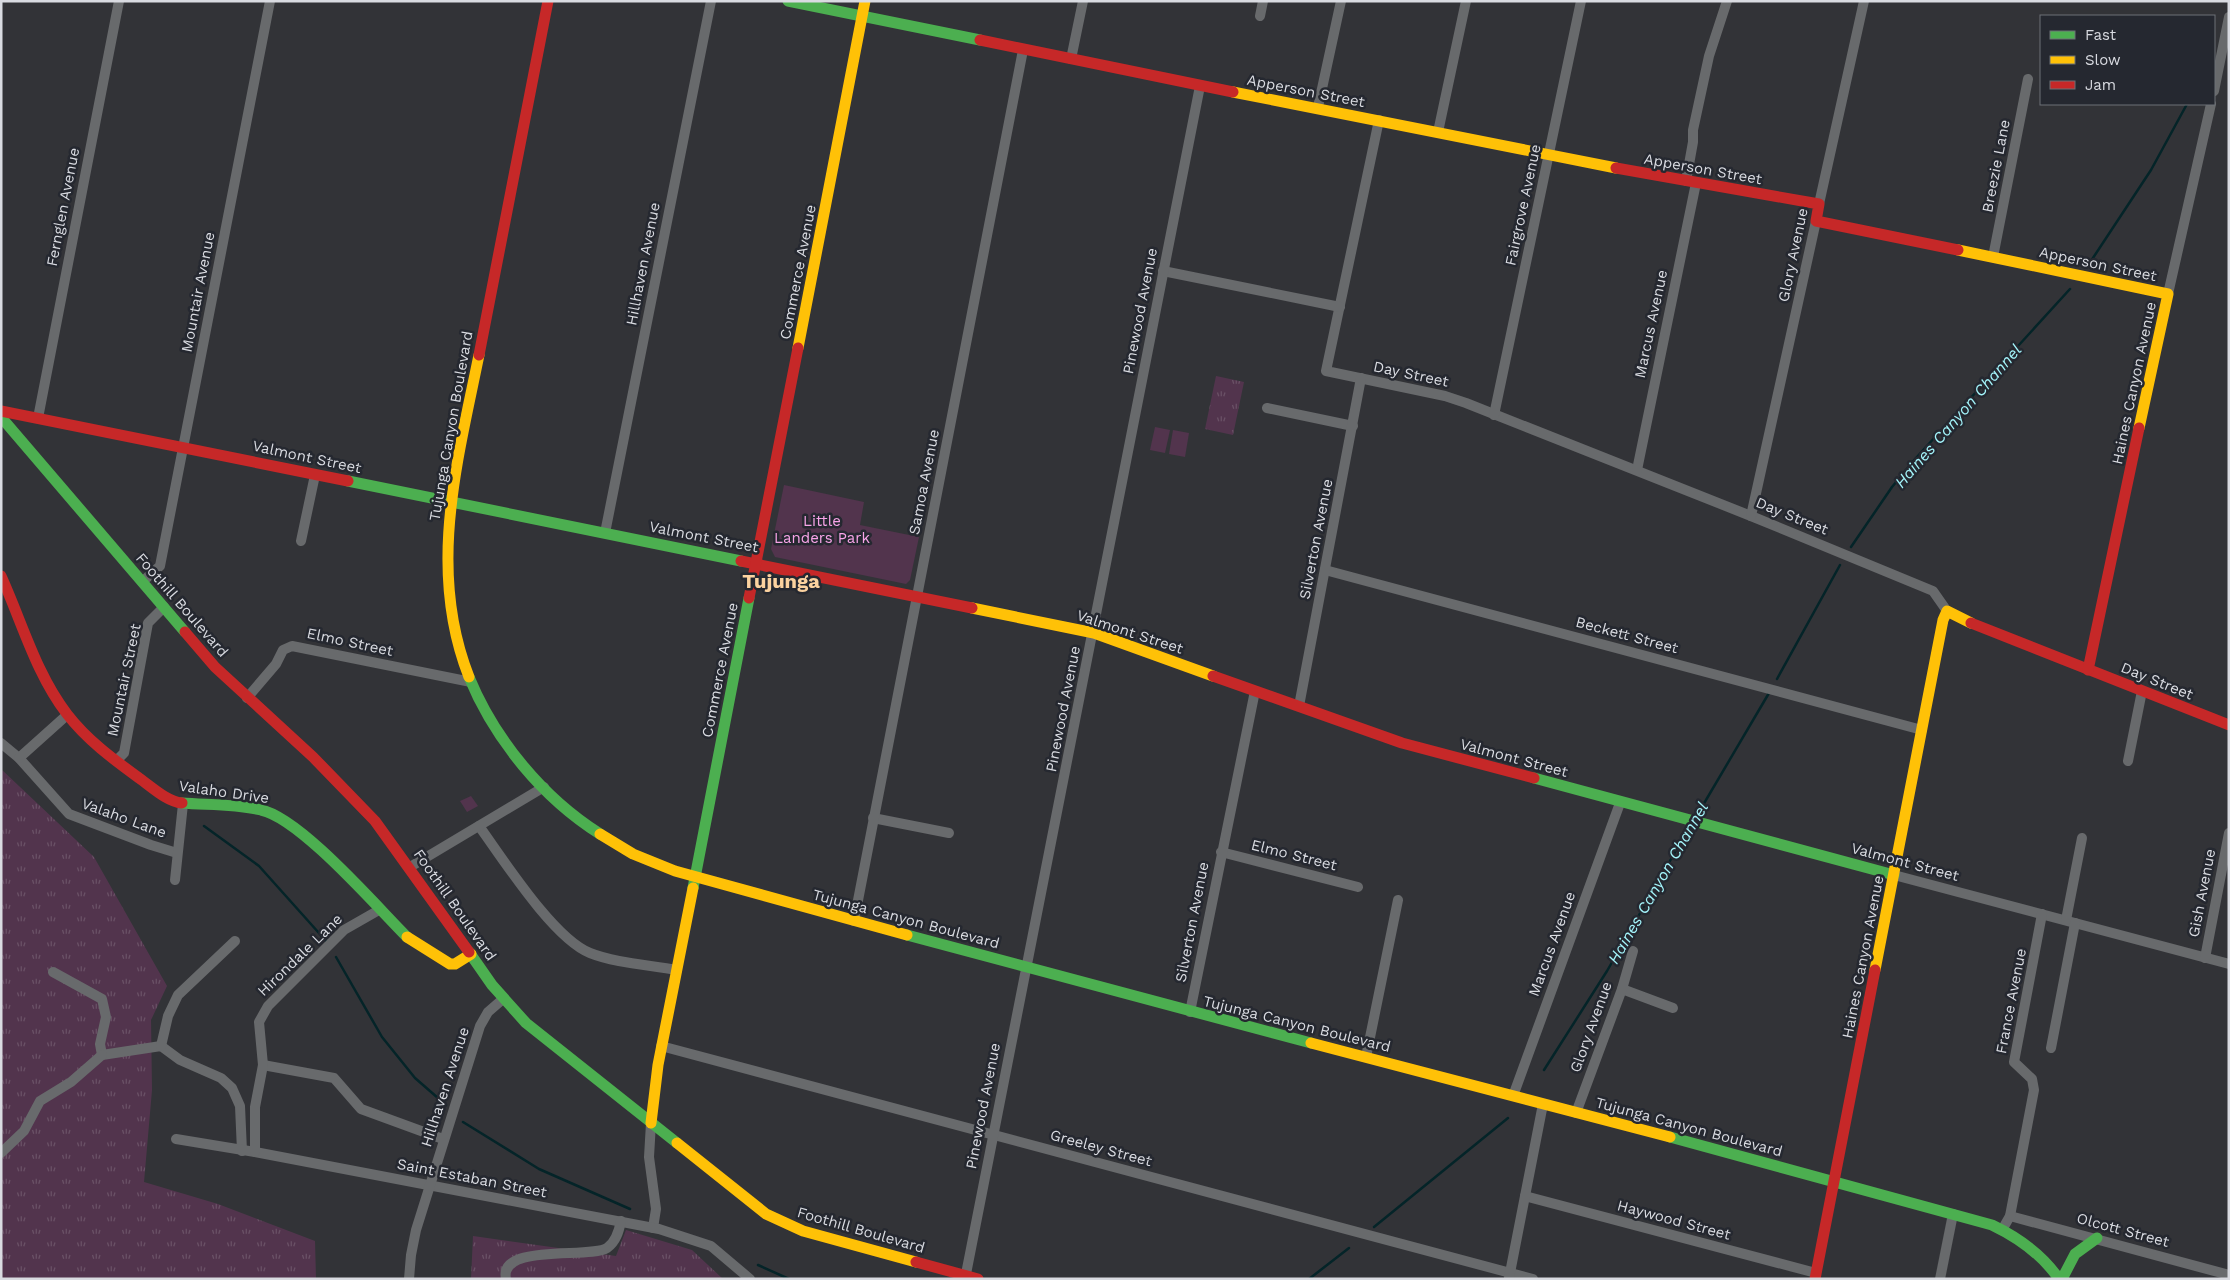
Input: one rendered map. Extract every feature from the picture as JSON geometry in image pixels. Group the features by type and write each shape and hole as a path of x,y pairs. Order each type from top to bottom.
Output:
{"street":[{"name":"Fernglen Avenue","path":"38,418 118,1"},
{"name":"Mountair Avenue","path":"142,582 160,566 270,1"},
{"name":"Tujunga Canyon Boulevard","path":"548,1 450,501 447,553 449,602 453,628 471,682 508,746 525,768 544,788 576,816 620,848 657,865 695,877 1027,969 1834,1180 1953,1214 2018,1237 2042,1257 2060,1279"},
{"name":"Hillhaven Avenue","path":"605,533 711,1"},
{"name":"Apperson Street","path":"788,1 1200,86 1438,132 1548,156 1820,204"},
{"name":"Commerce Avenue","path":"654,1228 656,1209 648,1157 651,1103 865,1"},
{"path":"1071,60 1082,1"},
{"path":"1260,16 1263,1"},
{"path":"1318,108 1341,1"},
{"path":"1438,132 1466,1"},
{"name":"Fairgrove Avenue","path":"1494,415 1581,1"},
{"name":"Marcus Avenue","path":"1636,470 1691,182 1693,130 1709,56 1727,1"},
{"name":"Glory Avenue","path":"1751,516 1864,1"},
{"path":"2215,86 2229,18"},
{"name":"Samoa Avenue","path":"854,921 1023,50"},
{"name":"Breezie Lane","path":"1993,258 2028,79"},
{"name":"Pinewood Avenue","path":"965,1277 992,1134 1094,633 1200,86"},
{"name":"Haines Canyon Avenue","path":"2088,670 2168,294 2211,105"},
{"path":"1163,271 1340,307 1379,120"},
{"name":"Apperson Street","path":"1816,221 2168,294"},
{"name":"Day Street","path":"1340,307 1326,371 1445,396 1636,470 1933,591 1948,611 1959,618 2142,691 2227,721"},
{"name":"Silverton Avenue","path":"1299,706 1361,378"},
{"path":"1267,408 1352,426"},
{"name":"Valmont Street","path":"1,411 1094,633 1402,743 1620,803 2229,964"},
{"name":"Foothill Boulevard","path":"1,417 215,666 345,788 375,821 410,866 503,999 526,1022 650,1124 754,1206 779,1221 822,1237 978,1279"},
{"path":"302,541 315,474"},
{"name":"Beckett Street","path":"1325,570 1922,730"},
{"name":"Valaho Drive","path":"1,576 53,692 67,715 117,760 169,799 183,804 262,810 284,818 314,844 407,937 447,964 455,964 471,954"},
{"name":"Mountair Street","path":"117,760 124,753 148,623 164,607"},
{"name":"Haines Canyon Avenue","path":"1816,1276 1943,620 1948,611"},
{"name":"Elmo Street","path":"247,698 276,664 282,650 292,646 471,682"},
{"name":"Silverton Avenue","path":"1190,1012 1255,691"},
{"path":"2128,761 2142,691"},
{"path":"20,758 67,715"},
{"name":"Valaho Lane","path":"1,743 20,758 69,814 150,845 177,853"},
{"path":"410,866 544,788"},
{"name":"Marcus Avenue","path":"1513,1096 1620,803"},
{"path":"175,880 183,804"},
{"path":"873,818 949,833"},
{"path":"479,826 528,894 580,948 600,956 677,970"},
{"name":"Gish Avenue","path":"2205,958 2229,833"},
{"path":"2051,1048 2082,838"},
{"name":"Elmo Street","path":"1221,852 1358,887"},
{"path":"1366,1057 1398,900"},
{"name":"Hirondale Lane","path":"254,1152 255,1107 263,1065 259,1022 268,1006 344,930 379,910"},
{"name":"France Avenue","path":"2002,1230 2010,1216 2034,1086 2029,1075 2015,1066 2014,1057 2042,914"},
{"path":"160,1046 168,1016 178,994 235,941"},
{"name":"Glory Avenue","path":"1576,1113 1622,989 1633,951"},
{"path":"53,972 102,999 106,1016 100,1044 102,1055"},
{"path":"1622,989 1673,1008"},
{"name":"Hillhaven Avenue","path":"409,1279 412,1242 480,1026 488,1012 503,999"},
{"path":"1,1153 24,1131 40,1101 71,1082 102,1055 160,1046 180,1060 221,1078 232,1088 239,1100 242,1151"},
{"name":"Greeley Street","path":"661,1046 992,1134 1510,1276 1533,1279"},
{"path":"263,1065 334,1078 361,1109 443,1139"},
{"path":"1510,1276 1543,1104"},
{"name":"Saint Estaban Street","path":"176,1139 654,1228 711,1246 750,1279"},
{"name":"Haywood Street","path":"1525,1196 1816,1276"},
{"path":"1940,1279 1953,1214"},
{"name":"Olcott Street","path":"2010,1216 2229,1274"},
{"path":"506,1279 505,1272 509,1265 521,1259 553,1253 594,1253 604,1249 616,1238 621,1221"},
{"path":"2060,1279 2075,1254 2097,1238"}],"green space":[{"path":"1216,376 1244,382 1233,435 1205,429"},
{"path":"1155,427 1170,430 1165,453 1150,450"},
{"path":"1173,430 1189,433 1185,457 1169,454"},
{"name":"Little Landers Park","path":"784,485 864,502 860,525 919,537 910,580 906,584 775,557 771,549"},
{"path":"1,769 94,857 167,986 151,1020 152,1090 144,1182 218,1204 315,1241 316,1279 1,1279"},
{"path":"471,796 478,806 467,812 460,801"},
{"path":"626,1230 692,1250 723,1279 471,1279 473,1236 616,1256"}],"waterway":[{"name":"Haines Canyon Channel","path":"2089,264 2151,170 2186,105"},
{"name":"Haines Canyon Channel","path":"1851,547 1892,487 1916,458 2070,289"},
{"name":"Haines Canyon Channel","path":"1777,679 1840,565"},
{"name":"Haines Canyon Channel","path":"1696,817 1769,693"},
{"name":"Haines Canyon Channel","path":"204,826 259,866 327,942"},
{"name":"Haines Canyon Channel","path":"1544,1070 1607,971 1690,826"},
{"name":"Haines Canyon Channel","path":"336,957 382,1037 415,1078 446,1105"},
{"name":"Haines Canyon Channel","path":"1374,1227 1508,1118"},
{"name":"Haines Canyon Channel","path":"463,1122 539,1169 630,1209"},
{"name":"Haines Canyon Channel","path":"1309,1279 1349,1248"},
{"name":"Haines Canyon Channel","path":"758,1265 789,1279"}],"traffic: fast":[{"path":"788,1 980,40"},
{"path":"1,417 185,632"},
{"path":"348,481 741,561"},
{"path":"693,888 749,598"},
{"path":"469,677 492,723 523,766 559,803 600,834"},
{"path":"1534,778 1894,875"},
{"path":"182,803 242,807 261,810 277,816 296,829 337,865 407,937"},
{"path":"907,935 1311,1043"},
{"path":"469,952 492,985 526,1023 677,1143"},
{"path":"1670,1137 1992,1225 2011,1235 2037,1254 2059,1279"},
{"path":"2062,1279 2075,1254 2097,1238"}],"traffic: slow":[{"path":"798,348 865,1"},
{"path":"1233,92 1616,168"},
{"path":"1958,250 2168,294 2139,428"},
{"path":"469,677 456,637 450,597 448,557 455,476 479,355"},
{"path":"972,608 1094,633 1213,676"},
{"path":"1875,970 1943,620 1947,611 1971,623"},
{"path":"600,834 633,854 675,871 907,935"},
{"path":"651,1123 658,1065 693,888"},
{"path":"407,937 450,964 455,964 471,954"},
{"path":"1311,1043 1670,1137"},
{"path":"677,1143 766,1214 803,1231 916,1262"}],"traffic: jam":[{"path":"479,355 548,1"},
{"path":"980,40 1233,92"},
{"path":"1616,168 1819,204 1816,221 1958,250"},
{"path":"749,598 798,348"},
{"path":"1,411 348,481"},
{"path":"2088,670 2139,428"},
{"path":"741,561 972,608"},
{"path":"1,576 38,665 67,714 92,741 120,764 165,797 182,803"},
{"path":"1971,623 2229,725"},
{"path":"185,632 215,667 313,757 375,821 469,952"},
{"path":"1213,676 1402,743 1534,778"},
{"path":"1815,1279 1875,970"},
{"path":"916,1262 978,1279"}],"district":[{"name":"Tujunga","path":"781,581"}]}
